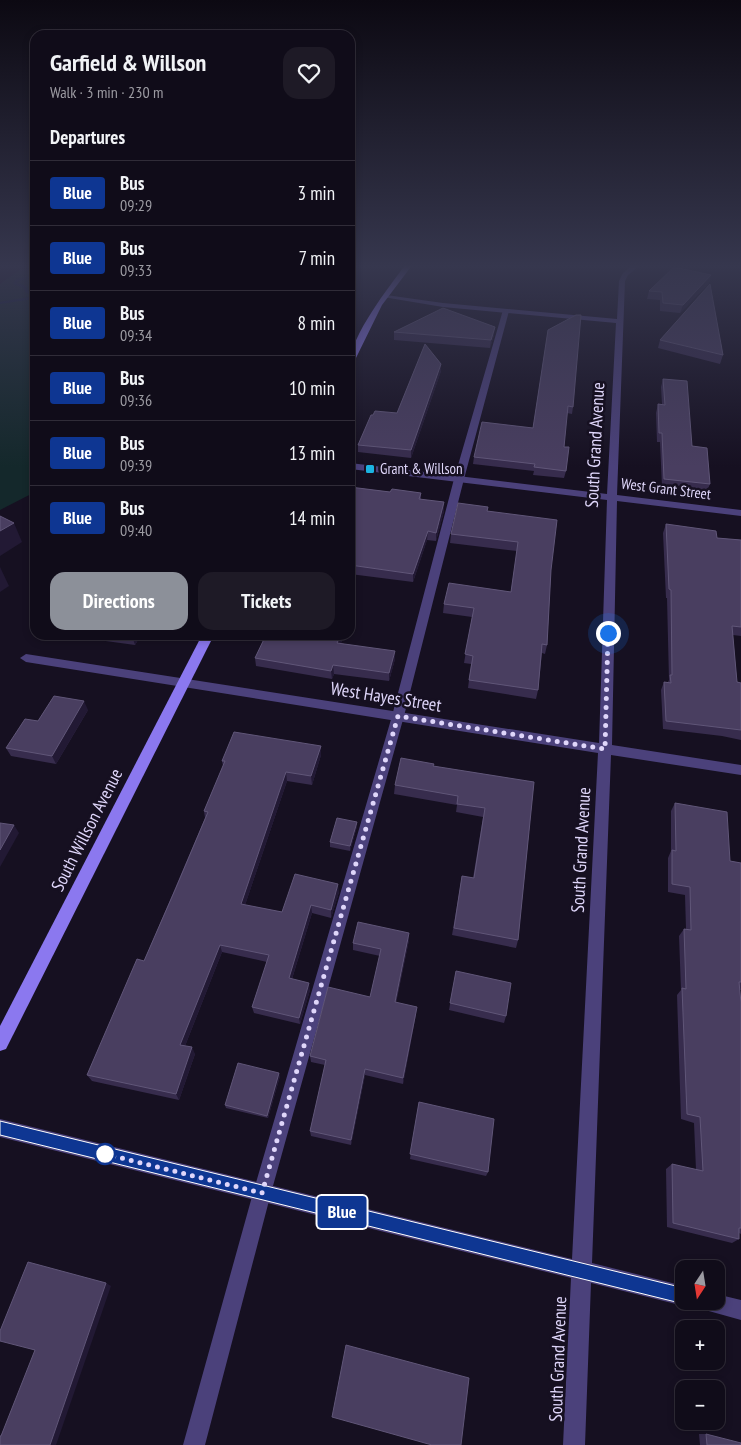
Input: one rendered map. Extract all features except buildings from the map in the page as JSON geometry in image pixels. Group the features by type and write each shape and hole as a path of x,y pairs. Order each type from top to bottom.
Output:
{"main road":[{"path":"355,352 366,331"},
{"name":"South Willson Avenue","path":"0,1043 205,640"}],"street":[{"path":"194,1445 262,1193 398,716 500,331"},
{"name":"South Grand Avenue","path":"574,1445 605,749 612,497 620,331"},
{"name":"West Grant Street","path":"355,467 741,513"},
{"name":"West Hayes Street","path":"26,658 741,770"},
{"path":"0,1128 675,1294"},
{"path":"725,1306 741,1310"}],"green space":[{"path":"0,331 30,331 30,495 0,510"}],"bus line":[{"name":"Blue","path":"0,1128 675,1294"}],"place":[{"name":"Grant & Willson","path":"370,469"}],"route":[{"path":"105,1154 262,1193 398,716 605,749 608,633"}]}
